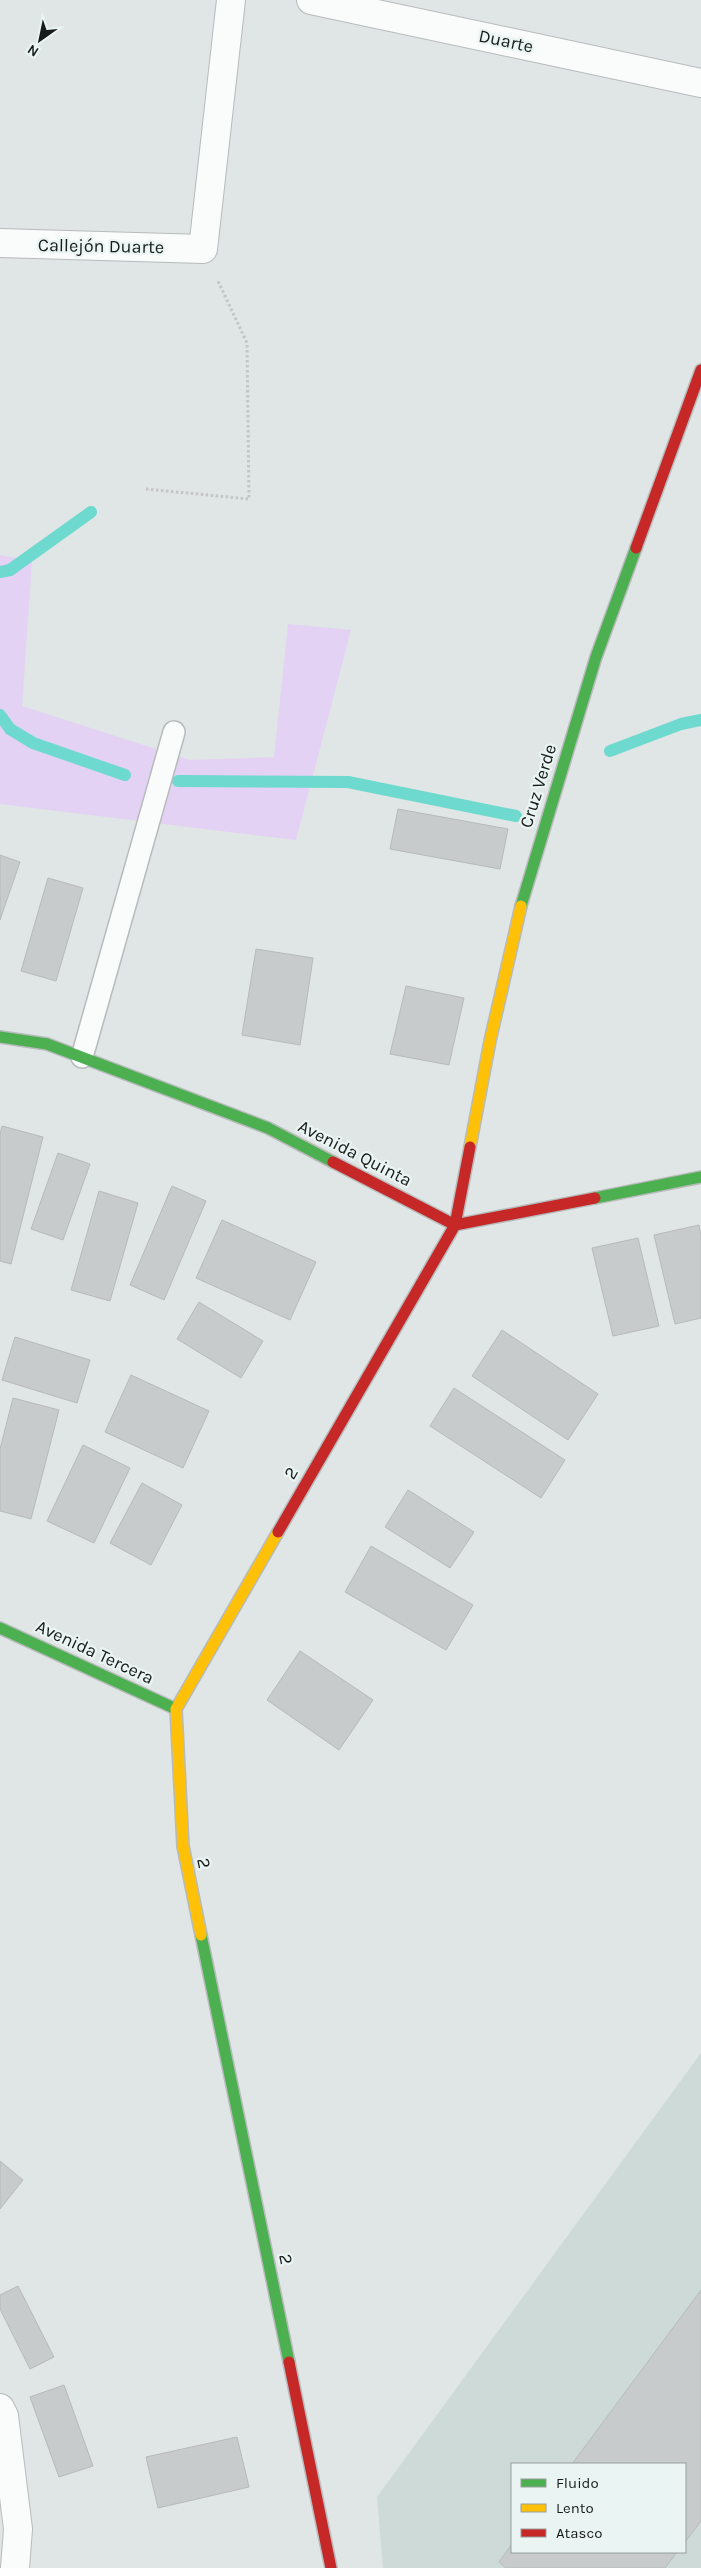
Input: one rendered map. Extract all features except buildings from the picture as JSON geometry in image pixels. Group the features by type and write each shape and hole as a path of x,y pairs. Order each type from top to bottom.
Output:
{"street":[{"path":"202,248 231,0"},
{"name":"Duarte","path":"311,0 701,83"},
{"name":"Callejón Duarte","path":"0,243 202,248"},
{"name":"Cruz Verde","path":"455,1225 490,1041 527,881 596,658 701,370"},
{"name":"Avenida Quinta","path":"0,1037 47,1044 268,1128 455,1225"},
{"path":"455,1225 701,1177"},
{"name":"2","path":"331,2568 183,1846 176,1709 455,1225"},
{"name":"Avenida Tercera","path":"0,1628 176,1709"},
{"path":"0,2408 4,2416 18,2529 15,2568"}],"lane":[{"path":"82,1057 174,732"}],"path":[{"path":"146,489 249,499 247,343 202,248"}],"shaded area":[{"path":"0,555 32,561 22,706 190,760 274,757 288,624 351,630 296,840 0,804"},
{"path":"701,2053 701,2568 383,2568 377,2497"}],"waterway":[{"path":"0,572 10,570 91,512"},
{"path":"0,715 10,729 33,743 125,775"},
{"path":"610,751 681,724 701,720"},
{"path":"178,781 348,782 516,816"}],"traffic: fast":[{"path":"521,906 596,657 636,548"},
{"path":"0,1037 47,1044 268,1128 333,1162"},
{"path":"595,1198 701,1177"},
{"path":"0,1628 176,1709"},
{"path":"201,1935 289,2362"}],"traffic: slow":[{"path":"470,1147 490,1041 521,906"},
{"path":"201,1935 183,1846 176,1709 278,1532"}],"traffic: jam":[{"path":"636,548 701,370"},
{"path":"278,1532 455,1225 470,1147"},
{"path":"333,1162 455,1225 595,1198"},
{"path":"289,2362 331,2568"}]}
